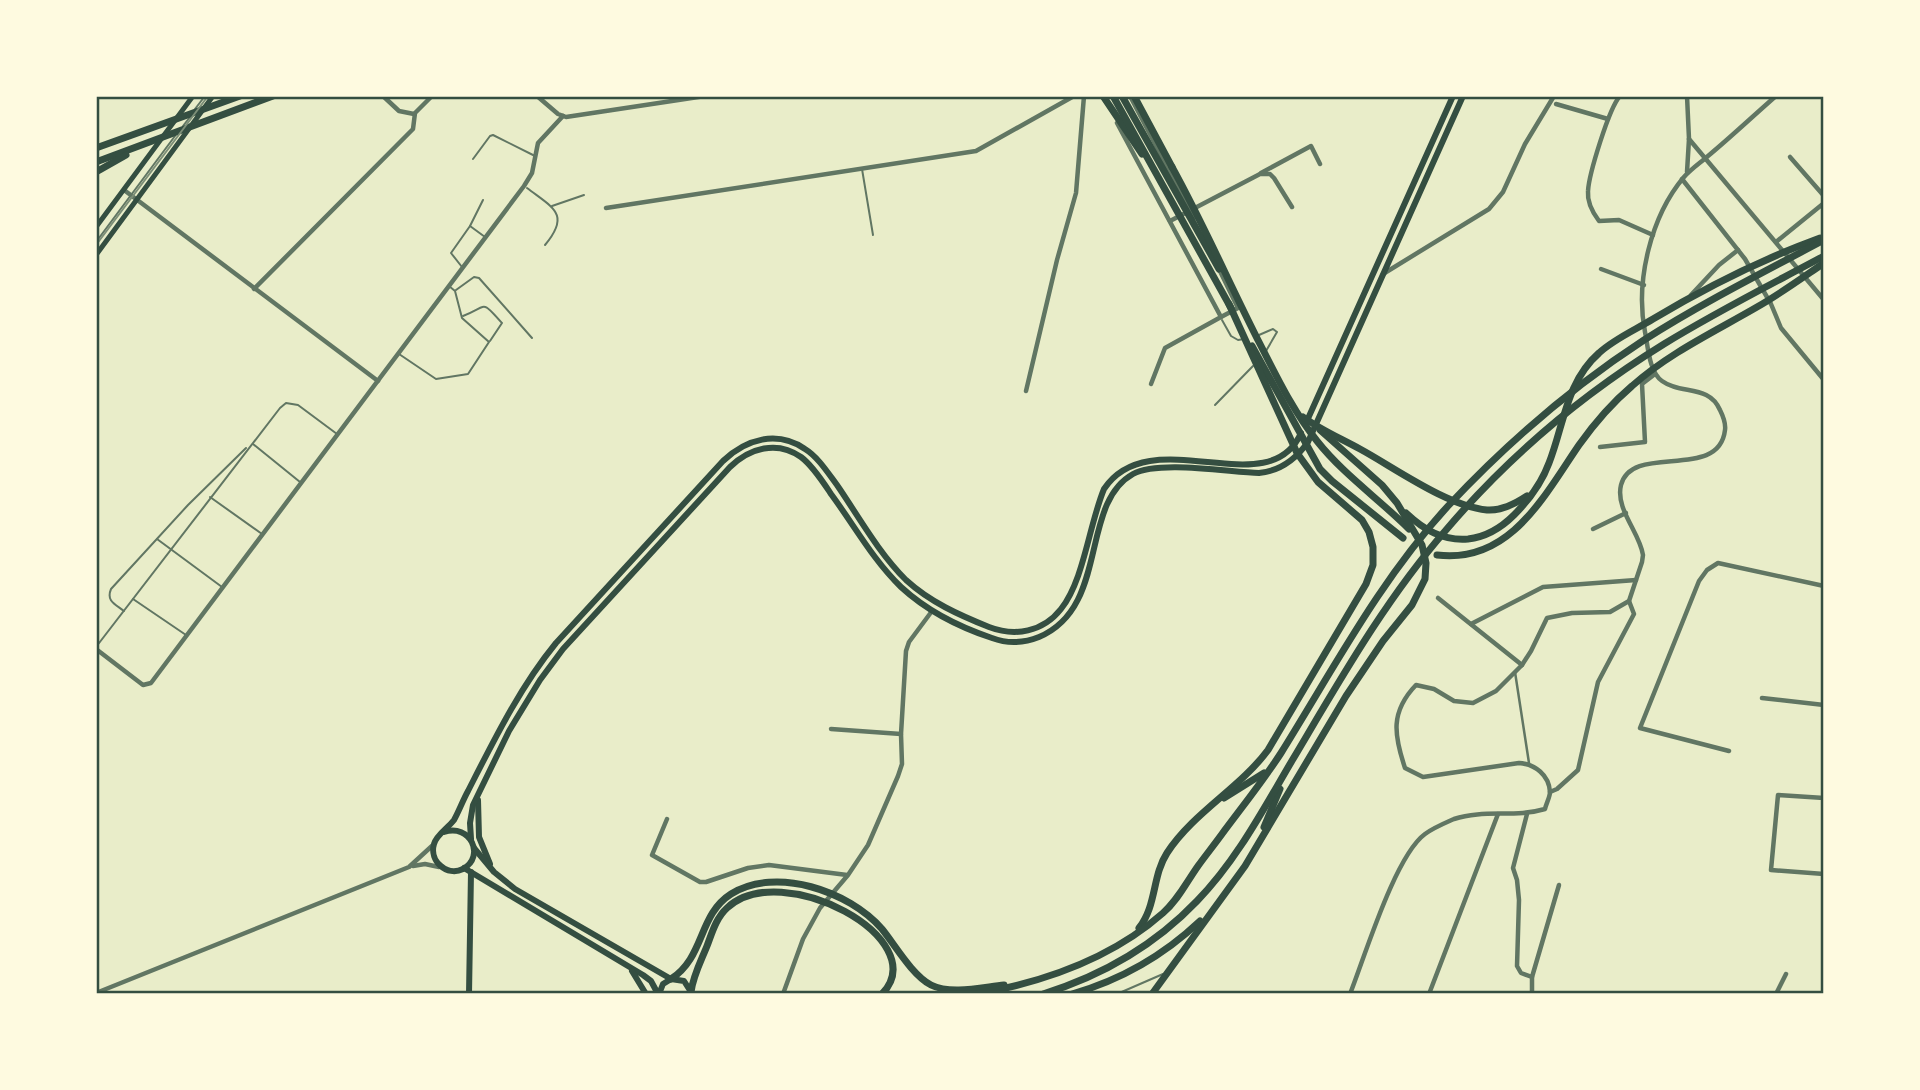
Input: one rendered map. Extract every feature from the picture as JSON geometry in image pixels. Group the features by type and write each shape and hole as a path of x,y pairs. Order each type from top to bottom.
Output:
{"highway":[{"path":"96,148 240,96"},
{"path":"96,162 273,96"},
{"path":"1105,96 1159,177"},
{"path":"1113,96 1320,469 1403,538"},
{"path":"1122,96 1236,297 1286,395 1314,438 1340,468 1383,503 1417,537"},
{"path":"1132,96 1201,220 1236,297"},
{"path":"96,143 139,133"},
{"path":"96,172 143,145"},
{"path":"1300,415 1382,485 1416,521 1436,535 1455,539 1485,535 1503,525 1522,507 1539,484 1552,456 1570,394 1584,368 1598,353 1664,312 1742,269 1824,238"},
{"path":"977,994 1030,983 1075,967 1127,939 1173,905 1197,867 1280,753 1365,614 1404,559 1446,508 1527,429 1605,366 1679,319 1824,238"},
{"path":"1043,994 1083,979 1144,946 1180,917 1227,867 1360,647 1389,604 1447,529 1501,472 1577,405 1647,355 1824,256"},
{"path":"1437,555 1468,556 1503,538 1542,501 1590,431 1638,380 1668,358 1775,297 1824,263"},
{"path":"1127,939 1148,916 1167,853 1203,812 1251,771 1268,750 1366,584 1373,565 1373,547 1362,520 1318,482 1297,453 1229,304"},
{"path":"1320,430 1357,447 1444,495 1479,508 1493,510 1508,507 1524,498 1539,484"},
{"path":"1152,994 1255,850 1365,667 1422,588 1426,563 1417,537 1397,503"},
{"path":"1255,850 1291,763"},
{"path":"1203,812 1272,765"},
{"path":"671,979 689,964 711,914 722,901 744,888 761,884 782,884 836,895 864,912 932,986 948,989 1030,983"},
{"path":"693,993 696,971 717,921 724,911 742,898 776,892 804,894 830,902 867,928 885,947 891,960 891,980 882,994"},
{"path":"1072,994 1110,981 1147,962 1184,936 1215,906"}],"main road":[{"path":"96,227 193,96"},
{"path":"96,255 212,96"},
{"path":"1453,96 1299,438 1289,450 1275,460 1251,464 1153,459 1134,464 1117,474 1110,480 1101,497 1071,594 1057,615 1042,625 1019,633 1003,632 954,613 907,580 884,554 832,479 806,449 776,438 747,444 723,461 544,658 517,700 454,820 433,845 433,855 441,867 452,871 464,868 472,859 472,806 509,731 551,663 730,467 750,452 776,447 792,452 805,461 876,559 901,587 932,611 1000,641 1020,642 1039,637 1063,622 1079,598 1109,501 1116,487 1123,481 1137,472 1154,468 1250,473 1278,469 1295,457 1308,442 1463,96"},
{"path":"1408,196 1417,200"},
{"path":"1250,473 1251,464"},
{"path":"932,611 937,603"},
{"path":"479,792 479,837 494,872"},
{"path":"444,832 456,830 468,836 494,872 540,904 671,979 684,981 693,993"},
{"path":"464,868 651,981 659,994"},
{"path":"469,994 471,872"},
{"path":"471,890 481,877"},
{"path":"626,965 637,977 646,994"},
{"path":"659,994 663,984 671,979"}],"street":[{"path":"383,96 399,111 414,114"},
{"path":"254,289 413,130 414,114 432,96"},
{"path":"537,96 563,116"},
{"path":"96,648 147,686 524,186 532,173 539,140 563,116 705,96"},
{"path":"606,208 982,148 1074,96"},
{"path":"1026,391 1056,260 1076,193 1084,96"},
{"path":"1105,96 1220,317"},
{"path":"1132,96 1238,308 1165,348 1152,384"},
{"path":"1382,275 1489,209 1503,192 1525,144 1554,96"},
{"path":"1620,96 1608,119 1588,188 1592,212 1599,221 1619,220 1653,235"},
{"path":"1687,96 1687,173"},
{"path":"1550,792 1578,770 1598,682 1634,614 1629,601 1643,555 1626,513 1621,485 1631,472 1645,464 1698,458 1718,445 1725,429 1720,409 1711,396 1672,386 1661,381 1655,374 1645,328 1644,285 1653,235 1675,189 1687,173 1776,96"},
{"path":"1556,104 1608,119"},
{"path":"1689,139 1824,300"},
{"path":"1170,221 1311,146 1320,164"},
{"path":"1790,157 1824,196"},
{"path":"1260,174 1270,174 1274,178 1292,207"},
{"path":"1682,179 1738,250 1771,304 1781,328 1824,380"},
{"path":"124,190 378,381"},
{"path":"1776,242 1824,203"},
{"path":"1645,328 1681,306 1704,280 1738,250"},
{"path":"1601,269 1644,285"},
{"path":"1600,447 1643,443 1646,440 1643,384 1655,374"},
{"path":"1593,529 1626,513"},
{"path":"1729,751 1640,728 1691,598 1707,570 1718,563 1824,586"},
{"path":"1471,624 1543,587 1636,580"},
{"path":"1438,598 1522,665"},
{"path":"1350,994 1392,885 1403,862 1424,835 1454,820 1475,814 1527,814 1545,809 1550,792 1544,773 1529,763 1423,777 1405,768 1398,747 1397,713 1406,695 1416,685 1434,689 1454,701 1473,702 1496,691 1522,665 1547,618 1572,613 1610,612 1629,601"},
{"path":"783,994 803,939 820,908 848,875 868,845 898,776 902,764 906,651 909,642 932,611"},
{"path":"1515,672 1529,763"},
{"path":"1762,698 1824,705"},
{"path":"831,729 901,734"},
{"path":"1824,798 1779,795 1771,870 1824,874"},
{"path":"1429,994 1498,814"},
{"path":"1527,814 1513,868 1519,900 1517,965 1521,973 1532,977"},
{"path":"667,819 652,855 700,881 712,881 748,868 769,865 848,875"},
{"path":"409,867 433,845"},
{"path":"96,993 409,867 425,864 441,867"},
{"path":"1532,994 1532,977 1559,885"},
{"path":"1776,994 1786,974"}],"lane":[{"path":"96,242 205,96"},
{"path":"473,159 493,135 535,156"},
{"path":"862,168 873,235"},
{"path":"524,186 551,207 557,216 559,226 545,245"},
{"path":"551,207 584,195"},
{"path":"463,267 451,253 470,226 483,200"},
{"path":"470,226 485,238"},
{"path":"454,291 474,277 479,278 532,338"},
{"path":"449,286 454,291 461,317 489,342"},
{"path":"399,354 436,379 468,374 502,323 486,306 461,317"},
{"path":"1214,405 1270,348 1277,334 1273,329 1238,340 1231,336 1220,317"},
{"path":"96,648 280,408 292,402 338,435"},
{"path":"251,443 301,482"},
{"path":"124,611 110,601 109,595 157,539 251,443"},
{"path":"210,497 263,535"},
{"path":"157,539 223,588"},
{"path":"133,599 187,635"},
{"path":"1117,994 1167,971"}],"tram line":[{"path":"96,245 208,96"}]}
